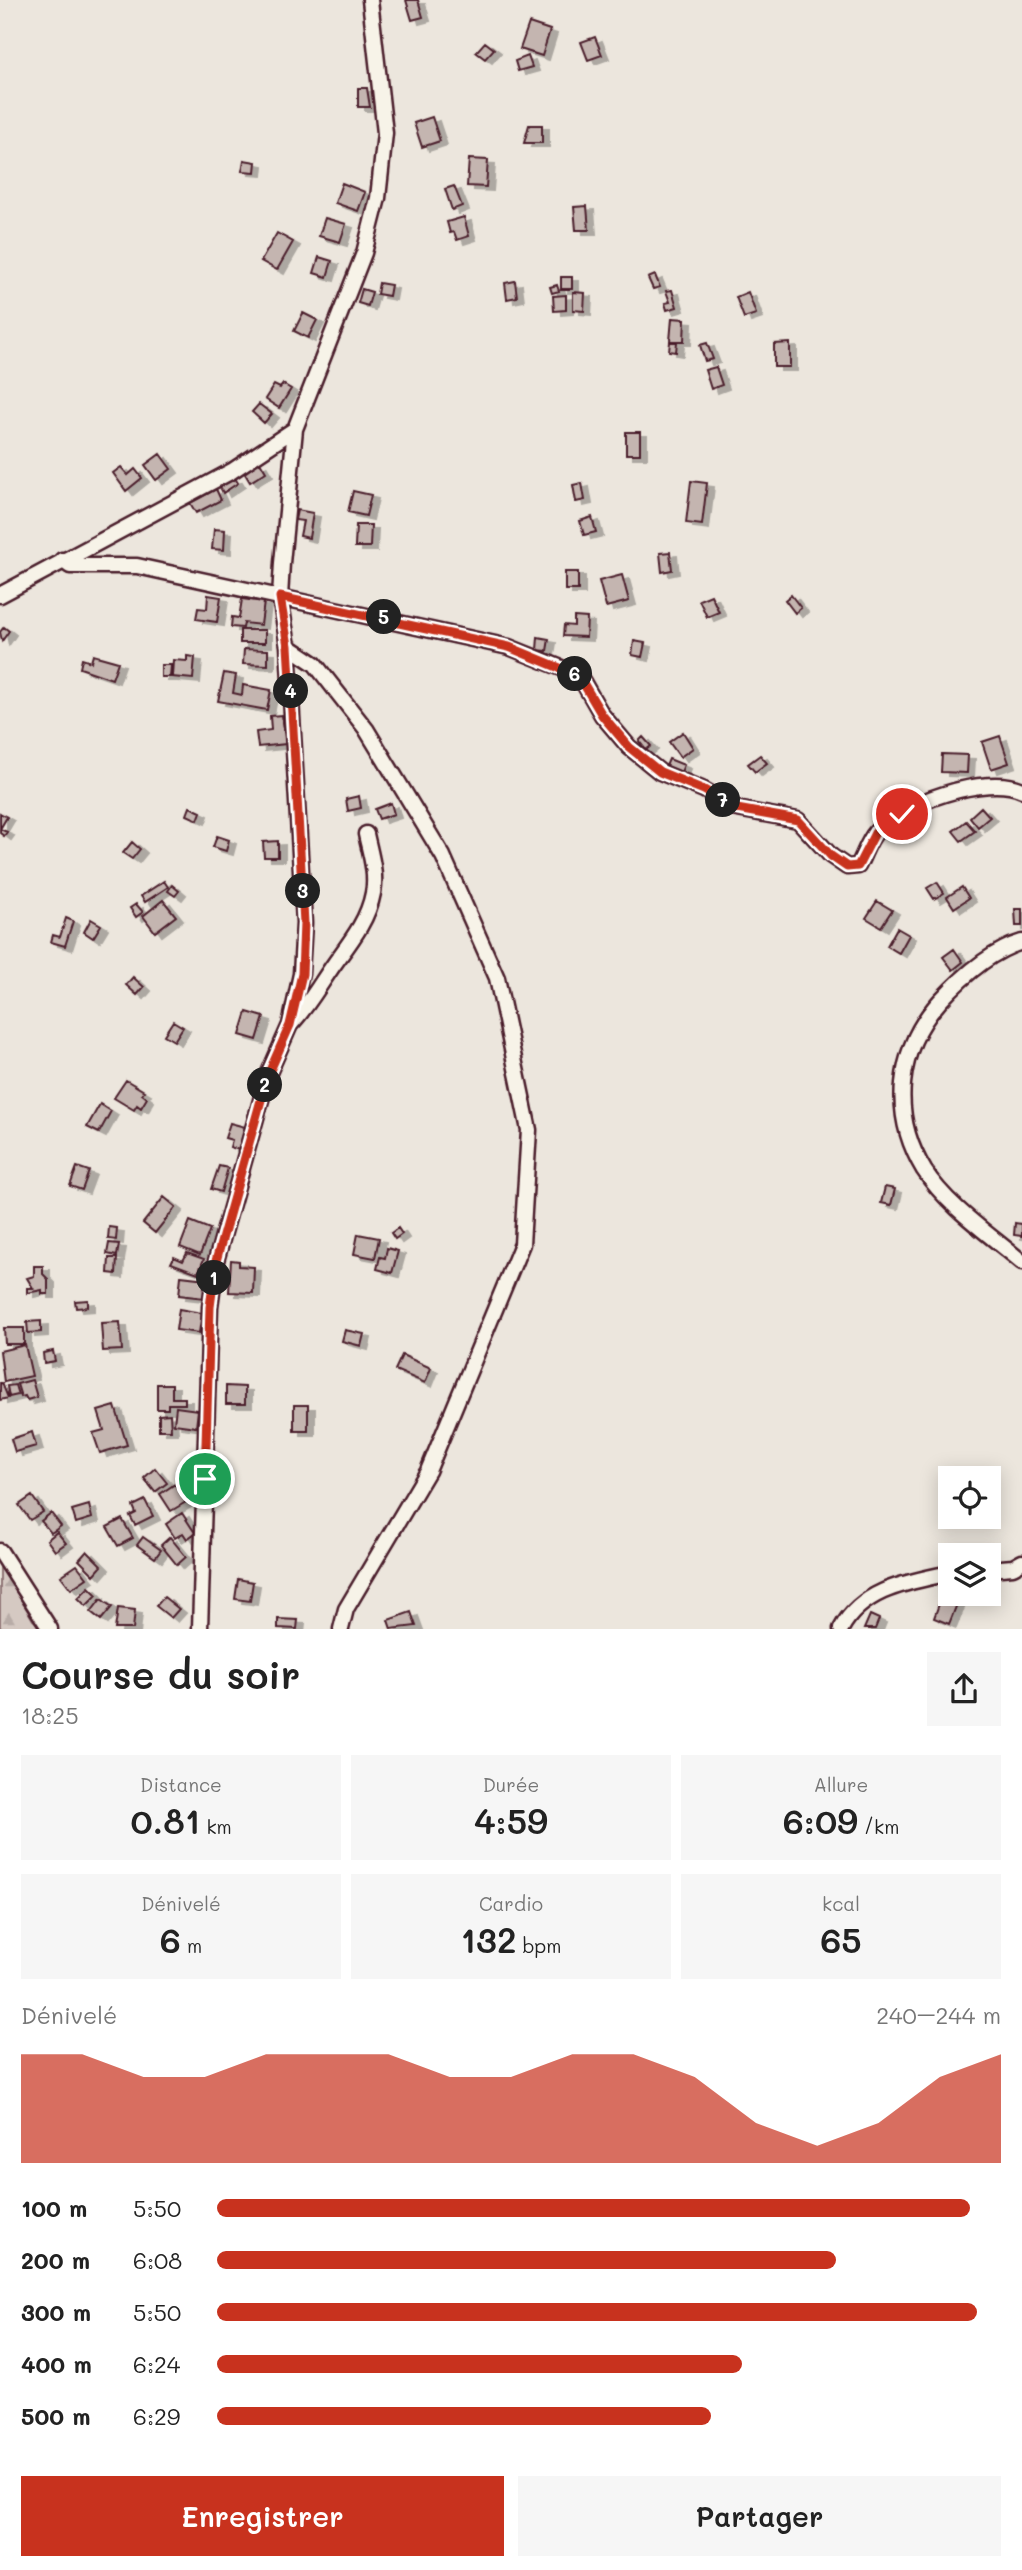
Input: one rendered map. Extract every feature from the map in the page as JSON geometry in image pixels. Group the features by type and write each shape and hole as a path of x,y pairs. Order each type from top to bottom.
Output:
{"street":[{"path":"200,1629 210,1307 216,1261 268,1075 290,1025 302,974 304,923 288,646 280,597 295,429 364,253 378,198 385,133 370,0"},
{"path":"0,595 232,471 295,429"},
{"path":"62,560 70,566 137,566 509,647 579,676 602,715 629,747 660,772 704,790 737,809 798,820 831,856 847,867 858,866 876,831 926,800 967,788 1012,785 1022,790"},
{"path":"288,646 315,664 366,729 443,856 497,978 529,1130 522,1244 428,1471 346,1609 341,1629"},
{"path":"290,1025 309,1005 335,963 355,939 373,893 374,873 366,834"},
{"path":"1022,942 995,953 928,1014 907,1054 902,1090 908,1130 924,1170 952,1202 1022,1262"},
{"path":"0,1550 50,1629"},
{"path":"1001,1566 1022,1562"},
{"path":"842,1629 847,1619 876,1593 902,1583 938,1576"}],"green space":[{"path":"0,1563 33,1620 44,1628 0,1628"}],"building":[{"path":"406,0 418,0 423,17 412,20"},
{"path":"529,23 550,30 542,56 520,49"},
{"path":"595,37 602,55 588,60 581,42"},
{"path":"485,42 494,49 485,59 476,52"},
{"path":"528,56 532,67 518,71 515,61"},
{"path":"358,88 367,88 370,107 358,107"},
{"path":"432,117 440,141 422,147 414,123"},
{"path":"529,125 542,125 542,143 524,143"},
{"path":"469,159 488,160 486,187 467,186"},
{"path":"244,160 256,162 255,172 242,171"},
{"path":"342,183 365,192 358,211 335,203"},
{"path":"454,186 462,206 452,210 445,189"},
{"path":"587,206 589,230 576,230 574,207"},
{"path":"464,217 469,236 457,240 454,232 450,233 447,222"},
{"path":"325,218 346,224 340,242 319,236"},
{"path":"277,233 293,242 277,270 261,261"},
{"path":"319,257 332,261 327,277 314,273"},
{"path":"655,275 660,287 653,289 648,278"},
{"path":"561,277 572,277 572,289 561,289"},
{"path":"515,281 517,297 507,299 505,283"},
{"path":"379,283 391,285 389,296 377,294"},
{"path":"557,285 559,291 552,293 550,287"},
{"path":"362,289 372,292 368,306 358,303"},
{"path":"672,290 677,307 667,310 665,303 670,302 666,291"},
{"path":"573,292 585,293 584,311 573,310"},
{"path":"748,292 756,314 744,318 736,297"},
{"path":"566,295 566,310 554,311 553,296"},
{"path":"303,313 317,320 308,338 294,331"},
{"path":"672,318 685,319 684,341 670,341"},
{"path":"670,342 677,342 676,352 669,351"},
{"path":"707,343 713,359 705,361 700,345"},
{"path":"790,343 790,367 774,367 774,344"},
{"path":"716,367 722,385 711,389 705,370"},
{"path":"283,384 291,389 279,408 265,399 274,385 280,388"},
{"path":"259,404 272,414 264,423 252,412"},
{"path":"626,432 640,432 640,454 626,454"},
{"path":"160,454 171,469 156,480 145,465"},
{"path":"260,462 266,472 250,482 244,472"},
{"path":"121,467 128,475 135,469 142,478 126,491 113,473"},
{"path":"235,478 238,483 223,493 220,487"},
{"path":"691,481 707,483 702,525 686,523"},
{"path":"582,483 585,500 576,502 573,485"},
{"path":"216,489 221,500 196,513 190,503"},
{"path":"353,491 371,495 366,516 348,512"},
{"path":"297,510 313,513 309,538 300,536 303,521 295,520"},
{"path":"592,517 596,532 584,535 580,521"},
{"path":"356,525 371,525 370,547 355,547"},
{"path":"214,529 225,530 224,550 212,549"},
{"path":"670,552 672,570 662,572 660,553"},
{"path":"565,572 578,572 578,590 565,590"},
{"path":"622,575 629,601 606,607 599,581"},
{"path":"208,595 221,597 217,622 196,619 198,608 207,609"},
{"path":"711,595 719,612 707,617 699,600"},
{"path":"791,595 801,608 795,613 785,600"},
{"path":"242,599 264,602 261,625 244,623 243,628 231,627 232,617 239,618"},
{"path":"574,617 587,618 586,637 563,636 564,625 574,626"},
{"path":"4,627 9,631 2,641 0,632"},
{"path":"240,630 265,630 265,643 240,643"},
{"path":"538,637 549,639 547,651 537,650"},
{"path":"634,641 645,643 642,657 632,655"},
{"path":"244,649 268,650 268,665 243,664"},
{"path":"93,655 118,662 112,679 80,668 82,659 91,662"},
{"path":"187,656 195,657 193,679 172,677 173,660 187,661"},
{"path":"161,665 171,665 170,677 161,677"},
{"path":"224,673 236,675 233,693 242,695 243,685 271,690 267,710 218,701"},
{"path":"282,715 286,744 258,747 256,732 271,730 270,716"},
{"path":"683,732 693,748 680,757 669,742"},
{"path":"1000,736 1009,763 991,769 982,742"},
{"path":"643,737 651,746 646,750 639,741"},
{"path":"942,754 968,755 967,773 941,772"},
{"path":"760,755 767,763 755,772 748,764"},
{"path":"669,759 684,765 681,772 666,766"},
{"path":"359,796 361,808 348,811 346,799"},
{"path":"391,803 394,814 379,819 375,809"},
{"path":"190,807 201,812 198,820 187,815"},
{"path":"981,807 990,817 978,827 970,817"},
{"path":"0,813 7,817 0,829"},
{"path":"966,821 975,831 961,841 953,831"},
{"path":"217,836 229,840 226,851 213,847"},
{"path":"278,841 278,857 264,857 263,842"},
{"path":"132,842 140,849 132,859 123,853"},
{"path":"164,881 168,887 145,902 141,896"},
{"path":"937,882 944,893 934,899 927,888"},
{"path":"172,885 179,891 175,896 168,891"},
{"path":"962,887 969,898 954,908 947,897"},
{"path":"163,900 176,916 155,932 143,916"},
{"path":"877,901 892,910 881,927 866,918"},
{"path":"136,904 143,912 136,917 130,908"},
{"path":"1015,909 1022,909 1022,926 1016,926"},
{"path":"66,918 73,921 65,946 51,942 53,935 60,937"},
{"path":"91,919 101,925 93,938 84,932"},
{"path":"897,928 909,935 899,953 887,946"},
{"path":"954,949 963,962 953,970 943,957"},
{"path":"133,977 144,987 137,995 126,985"},
{"path":"247,1012 264,1017 257,1040 240,1035"},
{"path":"173,1021 183,1027 174,1041 164,1035"},
{"path":"126,1080 144,1091 142,1094 147,1098 141,1108 137,1105 134,1110 114,1098"},
{"path":"100,1104 111,1111 99,1133 87,1127"},
{"path":"230,1123 245,1127 239,1150 230,1147 232,1140 225,1138"},
{"path":"219,1166 228,1168 221,1192 211,1189"},
{"path":"77,1167 89,1171 82,1190 70,1186"},
{"path":"885,1187 895,1189 891,1205 881,1203"},
{"path":"164,1197 176,1207 155,1233 143,1223"},
{"path":"190,1221 210,1229 200,1255 180,1247"},
{"path":"1015,1223 1022,1224 1022,1236 1014,1235"},
{"path":"109,1227 117,1228 116,1240 108,1239"},
{"path":"398,1228 402,1234 395,1239 391,1233"},
{"path":"358,1234 379,1238 375,1258 354,1254"},
{"path":"109,1243 119,1244 117,1256 107,1254"},
{"path":"387,1248 398,1251 392,1273 377,1269 380,1257 385,1258"},
{"path":"187,1253 204,1259 198,1273 171,1263 174,1257 183,1261"},
{"path":"109,1258 117,1258 116,1274 108,1273"},
{"path":"231,1260 239,1261 239,1266 254,1267 253,1293 229,1292"},
{"path":"34,1266 43,1266 43,1274 48,1279 48,1294 42,1294 42,1290 27,1293 27,1288 33,1288 27,1278 34,1276"},
{"path":"181,1276 206,1279 204,1298 179,1295"},
{"path":"88,1300 88,1307 76,1308 75,1301"},
{"path":"179,1309 202,1313 199,1333 176,1330"},
{"path":"41,1321 41,1332 28,1333 27,1322"},
{"path":"120,1322 122,1350 103,1351 101,1323"},
{"path":"4,1328 24,1328 24,1344 5,1344"},
{"path":"345,1330 364,1334 361,1346 342,1341"},
{"path":"25,1345 32,1376 4,1382 0,1351"},
{"path":"53,1351 55,1361 44,1363 43,1353"},
{"path":"402,1355 431,1368 425,1383 395,1370"},
{"path":"32,1380 37,1397 27,1400 25,1396 21,1397 17,1384"},
{"path":"0,1383 8,1398 0,1400"},
{"path":"157,1384 172,1384 172,1398 185,1398 185,1404 168,1404 168,1409 157,1409"},
{"path":"15,1385 18,1395 9,1397 7,1386"},
{"path":"226,1386 245,1387 245,1404 226,1404"},
{"path":"294,1405 308,1405 308,1431 294,1431"},
{"path":"115,1406 127,1445 100,1453 93,1433 104,1430 98,1411"},
{"path":"176,1407 198,1410 196,1427 174,1424"},
{"path":"170,1414 171,1430 159,1430 159,1415"},
{"path":"32,1432 36,1446 15,1452 11,1439"},
{"path":"155,1468 167,1483 155,1492 144,1478"},
{"path":"175,1484 186,1502 171,1511 160,1494"},
{"path":"32,1496 43,1512 30,1520 19,1505"},
{"path":"145,1500 153,1516 135,1525 130,1516 136,1513 133,1506"},
{"path":"89,1505 92,1518 76,1523 72,1510"},
{"path":"51,1513 61,1526 51,1533 41,1521"},
{"path":"182,1513 195,1533 187,1539 183,1533 175,1538 166,1524"},
{"path":"122,1519 133,1538 118,1546 107,1527"},
{"path":"57,1532 66,1543 55,1551 47,1540"},
{"path":"143,1537 161,1550 155,1558 137,1545"},
{"path":"170,1537 186,1557 177,1565 161,1545"},
{"path":"87,1551 102,1566 94,1575 79,1560"},
{"path":"77,1565 87,1578 71,1589 61,1576"},
{"path":"238,1579 253,1582 250,1601 235,1599"},
{"path":"89,1587 97,1595 86,1606 78,1598"},
{"path":"164,1597 179,1609 171,1618 156,1606"},
{"path":"101,1599 112,1607 101,1620 91,1612"},
{"path":"938,1606 956,1606 949,1624 934,1618"},
{"path":"118,1608 135,1610 133,1629 115,1629"},
{"path":"411,1612 416,1626 391,1629 388,1620"},
{"path":"870,1615 879,1619 875,1629 864,1629"},
{"path":"278,1619 298,1620 297,1629 278,1628"}],"route":[{"path":"205,1479 210,1307 216,1261 268,1075 290,1025 302,974 304,923 296,779 288,646 280,597 509,647 579,676 591,691 602,715 629,747 660,772 704,790 737,809 774,818 798,820 831,856 847,867 858,866 876,831 902,814"}]}
